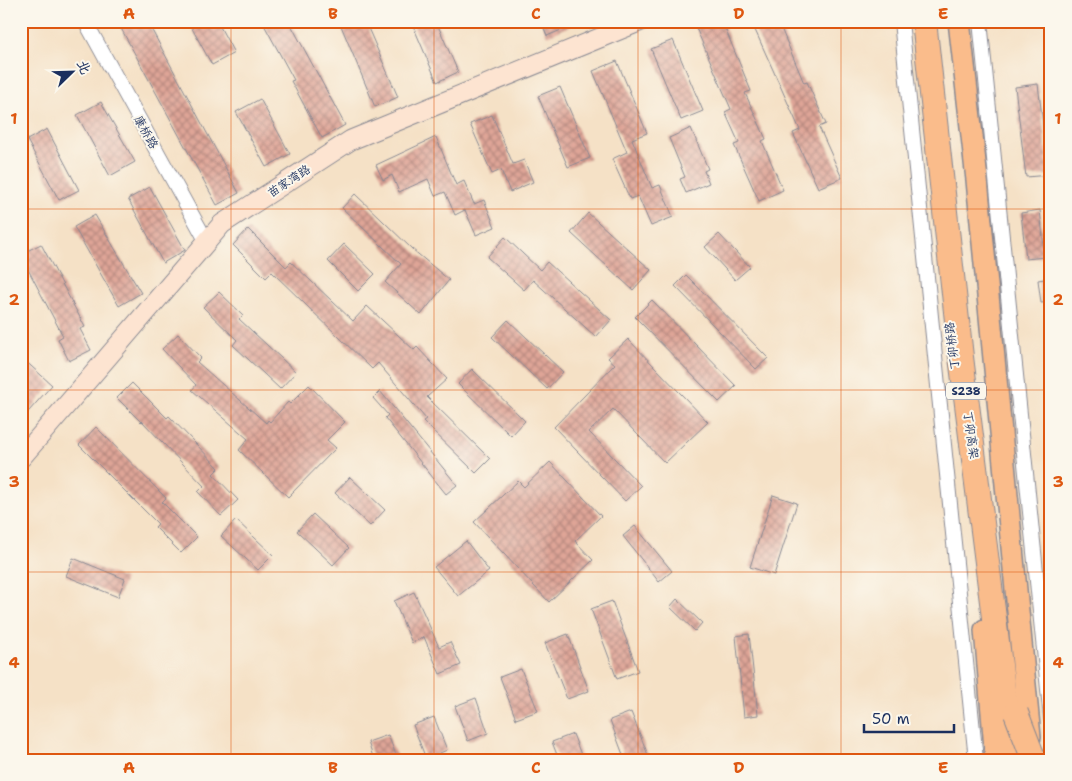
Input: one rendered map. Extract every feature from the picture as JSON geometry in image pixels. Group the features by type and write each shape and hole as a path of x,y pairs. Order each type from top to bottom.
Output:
{"highway":[{"name":"丁卯高架","path":"924,21 961,357 1012,760"},
{"name":"丁卯高架","path":"940,21 1016,712 1023,760"},
{"path":"1016,712 1033,760"}],"main road":[{"name":"丁卯桥路","path":"917,21 924,113 978,558 996,760"},
{"name":"S238","path":"959,21 1033,760"}],"street":[{"name":"康桥路","path":"85,21 207,242"},
{"name":"苗家湾路","path":"21,458 222,224 351,140 641,21"},
{"path":"901,21 976,760"},
{"path":"980,21 1051,719"}],"building":[{"path":"117,21 147,21 239,193 217,205"},
{"path":"188,21 217,21 234,53 212,65"},
{"path":"262,21 289,21 345,125 322,138 291,81 294,80"},
{"path":"339,21 365,21 398,97 375,107"},
{"path":"411,21 436,21 458,72 437,82"},
{"path":"541,21 582,21 547,36"},
{"path":"713,21 722,21 751,91 745,93 766,139 762,141 783,190 759,201 734,145 739,143 725,112 731,109 696,28"},
{"path":"751,21 778,21 804,83 807,82 826,124 819,127 842,178 818,188 793,133 800,130"},
{"path":"673,40 703,111 681,120 651,49"},
{"path":"617,61 647,133 632,139 652,188 660,185 673,217 651,226 638,196 630,199 612,159 627,152 593,71"},
{"path":"1038,84 1049,175 1026,177 1015,87"},
{"path":"560,87 590,158 568,167 538,96"},
{"path":"260,99 290,154 266,167 236,112"},
{"path":"101,102 135,162 110,176 77,115"},
{"path":"492,115 513,164 524,160 533,182 510,192 501,170 492,174 470,124"},
{"path":"691,128 708,169 704,171 709,183 686,193 680,179 685,177 669,138"},
{"path":"47,129 79,190 59,200 27,140"},
{"path":"436,137 456,185 464,181 474,204 484,200 495,227 476,235 465,210 455,215 445,192 435,196 428,179 399,192 392,175 383,180 376,165"},
{"path":"150,187 185,250 163,263 128,199"},
{"path":"355,194 412,249 449,280 421,315 385,282 401,264 342,208"},
{"path":"1040,210 1045,257 1026,259 1021,213"},
{"path":"588,213 651,270 633,290 571,233"},
{"path":"95,215 141,293 119,306 74,227"},
{"path":"248,229 286,267 291,262 353,321 367,306 414,350 417,347 447,379 427,397 490,459 476,473 423,421 426,419 378,363 372,369 272,272 266,278 233,245"},
{"path":"719,234 750,267 735,280 705,247"},
{"path":"505,237 540,270 547,262 611,320 596,337 533,280 524,290 487,257"},
{"path":"41,244 85,327 80,329 91,350 69,361 58,339 63,336 21,256 21,254"},
{"path":"344,244 375,274 358,291 328,261"},
{"path":"686,275 768,358 756,369 675,286"},
{"path":"1051,278 1051,302 1041,303 1038,280"},
{"path":"219,292 243,315 239,319 296,372 280,389 233,345 237,340 203,307"},
{"path":"652,300 736,386 719,402 635,317"},
{"path":"508,320 563,372 547,389 492,337"},
{"path":"178,334 201,358 197,362 266,423 268,420 270,422 288,402 290,404 309,385 345,422 327,440 336,448 288,497 239,450 248,439 192,390 196,385 162,349"},
{"path":"628,339 708,422 665,463 613,409 589,432 641,486 625,501 554,427 615,364 608,358"},
{"path":"21,357 52,385 21,420"},
{"path":"472,369 525,421 511,436 458,384"},
{"path":"132,383 167,418 169,416 219,468 213,474 238,500 221,516 198,492 204,486 142,421 117,398"},
{"path":"380,391 457,485 446,494 385,418 388,415 373,398"},
{"path":"96,427 166,498 162,502 197,537 181,553 155,527 158,524 79,445"},
{"path":"550,462 601,516 575,541 593,560 549,602 474,522 518,481 524,487"},
{"path":"350,477 385,510 370,526 335,493"},
{"path":"773,495 797,503 774,575 750,567"},
{"path":"313,514 349,548 333,565 297,531"},
{"path":"236,520 273,555 258,570 221,536"},
{"path":"635,526 672,571 659,582 623,536"},
{"path":"466,541 489,571 458,596 434,567"},
{"path":"73,558 125,579 118,597 66,576"},
{"path":"414,592 439,647 450,642 461,665 440,674 424,637 412,643 394,601"},
{"path":"677,599 702,623 695,631 670,607"},
{"path":"612,601 638,671 617,679 591,609"},
{"path":"568,634 589,691 567,699 545,643"},
{"path":"749,634 758,715 744,717 736,636"},
{"path":"521,669 538,711 516,719 500,677"},
{"path":"476,698 488,733 468,741 455,706"},
{"path":"631,712 650,760 625,760 610,720"},
{"path":"434,717 447,750 426,759 413,725"},
{"path":"573,734 583,760 559,760 552,742"},
{"path":"388,735 398,760 374,760 368,742"}]}
